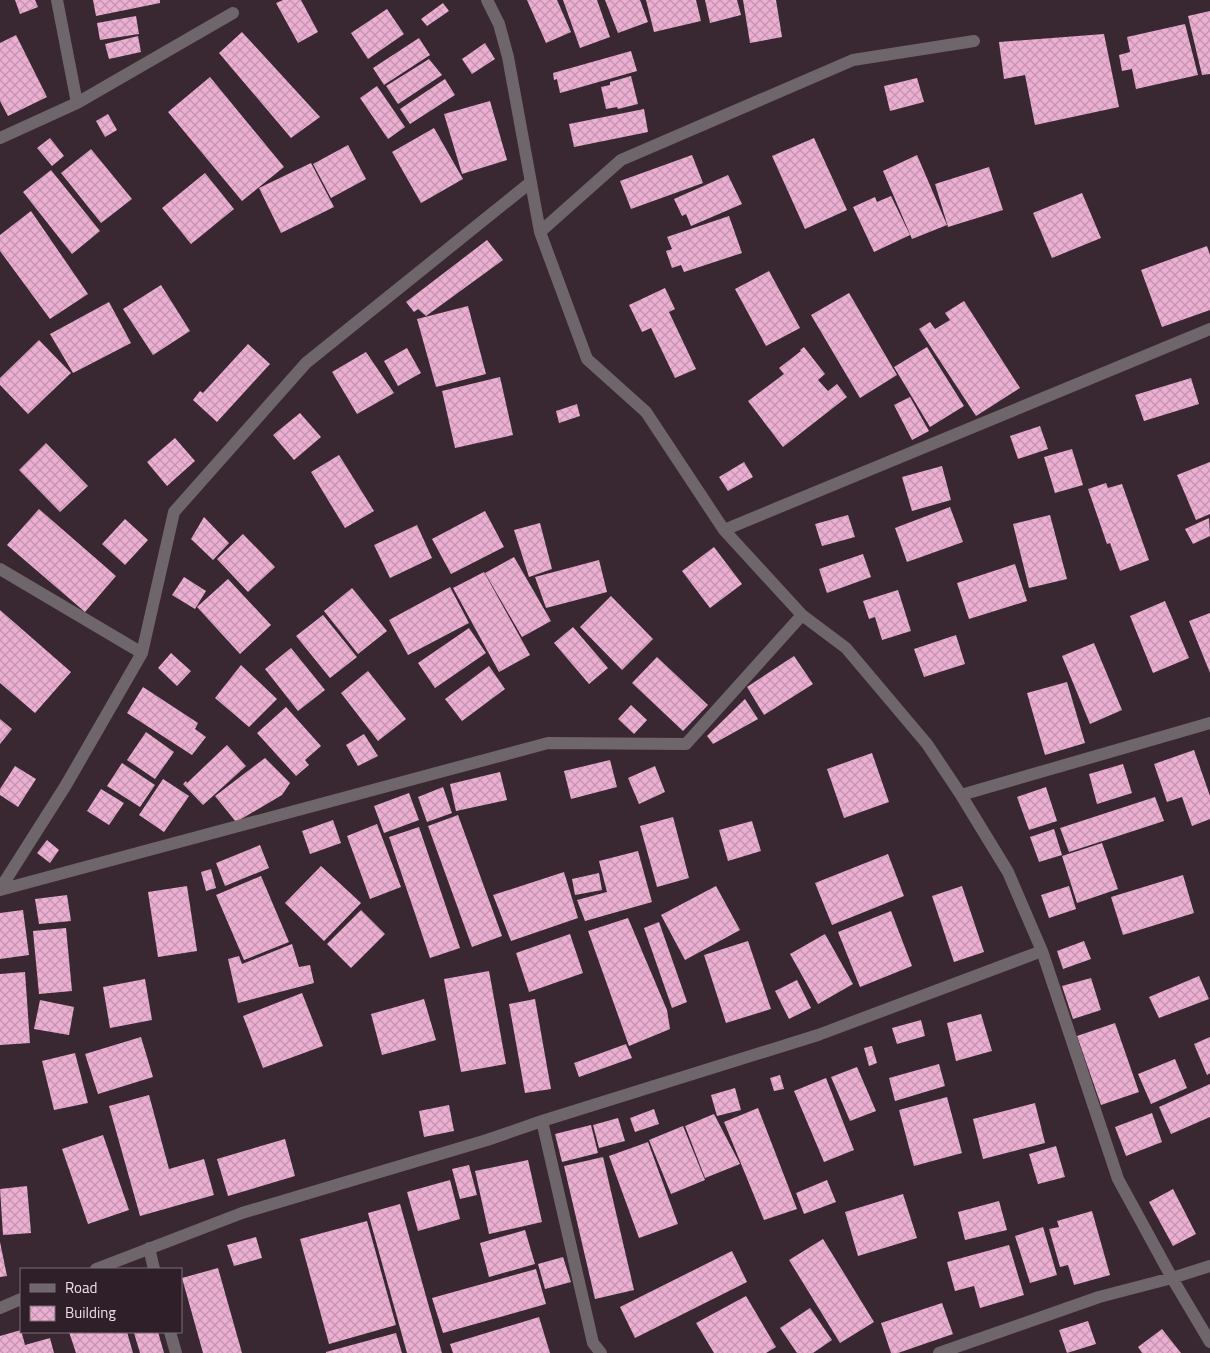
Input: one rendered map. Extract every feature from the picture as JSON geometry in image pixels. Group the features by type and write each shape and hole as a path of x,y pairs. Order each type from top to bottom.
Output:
{"street":[{"path":"57,0 77,103"},
{"path":"487,0 499,24 508,57 540,232 587,359 646,412 724,530 802,615 846,648 927,744 961,796 1008,872 1042,951 1118,1179 1172,1278 1210,1342"},
{"path":"0,138 77,103 233,13"},
{"path":"540,232 621,160 853,60 974,41"},
{"path":"0,890 66,786 142,653 174,512 306,363 531,182"},
{"path":"724,530 1210,329"},
{"path":"0,569 142,653"},
{"path":"0,890 548,743 686,744 802,615"},
{"path":"961,796 1210,723"},
{"path":"99,1268 242,1212 487,1140 818,1035 1042,951"},
{"path":"542,1121 593,1343 601,1353"},
{"path":"149,1248 154,1268"},
{"path":"939,1353 1099,1297 1210,1266"},
{"path":"0,1308 20,1299"},
{"path":"170,1333 176,1353"}],"building":[{"path":"15,0 35,0 38,7 20,14"},
{"path":"93,0 160,0 160,3 96,16"},
{"path":"283,0 301,0 318,32 298,43 276,3"},
{"path":"527,0 557,0 571,32 546,43"},
{"path":"563,0 597,0 610,37 580,48"},
{"path":"605,0 640,0 648,22 618,33"},
{"path":"646,0 696,0 701,21 654,32"},
{"path":"705,0 737,0 741,15 710,23"},
{"path":"743,0 776,0 782,37 750,43"},
{"path":"443,3 449,11 427,26 421,19"},
{"path":"387,9 404,34 368,59 351,33"},
{"path":"1210,11 1210,74 1202,75 1188,16"},
{"path":"136,16 139,34 100,40 97,23"},
{"path":"1185,24 1198,75 1136,89 1132,69 1122,71 1119,55 1130,52 1127,37"},
{"path":"242,32 320,117 291,138 219,53"},
{"path":"1104,34 1119,107 1035,125 1025,75 1004,79 999,42"},
{"path":"16,35 47,97 8,116 0,101 0,43"},
{"path":"138,36 141,52 109,59 105,44"},
{"path":"419,38 430,55 384,85 373,68"},
{"path":"485,43 495,59 472,74 462,59"},
{"path":"631,51 637,71 560,93 557,79 554,80 553,73"},
{"path":"429,59 442,75 398,104 386,86"},
{"path":"631,76 638,104 618,109 617,107 606,109 601,87 610,85 610,82"},
{"path":"210,77 284,167 242,201 168,112"},
{"path":"917,78 924,102 890,111 884,86"},
{"path":"445,79 455,95 410,124 400,109"},
{"path":"377,86 405,127 388,139 360,98"},
{"path":"490,101 507,160 462,174 444,114"},
{"path":"644,109 648,132 574,147 569,124"},
{"path":"108,114 117,130 105,137 96,121"},
{"path":"434,128 463,179 421,203 392,152"},
{"path":"50,138 64,156 52,166 37,148"},
{"path":"814,138 847,210 805,229 772,156"},
{"path":"348,145 366,179 331,198 313,164"},
{"path":"91,149 132,199 101,223 61,173"},
{"path":"692,155 703,183 631,209 620,181"},
{"path":"917,155 947,225 912,239 883,171"},
{"path":"311,163 334,207 281,233 259,188"},
{"path":"989,167 1003,210 948,227 935,184"},
{"path":"51,170 100,231 72,254 23,192"},
{"path":"205,173 234,209 191,244 162,208"},
{"path":"728,175 742,204 691,226 686,214 682,216 674,199"},
{"path":"1082,193 1101,238 1052,258 1033,213"},
{"path":"891,196 910,235 874,252 853,207 875,197 877,202"},
{"path":"31,211 88,294 50,319 0,251 0,235"},
{"path":"729,216 742,253 684,272 681,265 672,268 666,251 672,249 667,237"},
{"path":"487,240 503,260 426,316 418,309 414,312 406,302"},
{"path":"1207,246 1210,255 1210,310 1162,327 1141,270"},
{"path":"769,271 800,328 766,346 735,289"},
{"path":"161,285 190,331 153,355 123,309"},
{"path":"665,288 675,309 669,312 696,369 675,378 651,328 642,332 629,305"},
{"path":"849,293 897,375 860,398 811,315"},
{"path":"964,301 1020,388 976,416 919,329 930,322 935,329 950,320 945,313"},
{"path":"109,302 131,343 73,373 50,334"},
{"path":"468,306 486,374 436,387 417,319"},
{"path":"39,340 71,373 28,414 0,385 0,378"},
{"path":"248,344 270,364 217,422 193,400 200,391 203,393"},
{"path":"804,347 825,374 818,380 828,391 837,384 847,397 783,447 748,401 784,374 779,368"},
{"path":"927,347 964,406 930,427 894,367"},
{"path":"407,348 421,373 398,386 384,361"},
{"path":"366,352 394,393 357,414 332,372"},
{"path":"500,377 513,435 455,448 442,391"},
{"path":"1191,378 1199,404 1144,421 1135,395"},
{"path":"910,397 929,431 912,440 894,405"},
{"path":"577,404 580,416 559,423 556,411"},
{"path":"300,413 321,437 294,460 273,435"},
{"path":"1040,426 1048,449 1018,459 1010,436"},
{"path":"175,438 195,461 167,486 147,462"},
{"path":"46,443 88,486 60,512 19,470"},
{"path":"1072,449 1083,485 1055,493 1044,457"},
{"path":"339,455 374,511 345,528 311,472"},
{"path":"744,462 753,477 728,491 719,477"},
{"path":"1210,462 1210,514 1196,520 1177,475"},
{"path":"942,466 951,500 912,511 902,477"},
{"path":"1106,483 1108,488 1122,484 1149,560 1120,571 1110,543 1107,544 1088,489"},
{"path":"950,507 963,542 907,562 895,528"},
{"path":"39,509 116,576 85,612 7,545"},
{"path":"485,511 504,547 451,574 432,539"},
{"path":"848,515 855,537 822,546 815,524"},
{"path":"1050,515 1067,579 1029,588 1013,524"},
{"path":"204,517 229,543 213,560 191,539"},
{"path":"1209,518 1210,536 1193,544 1185,529"},
{"path":"125,519 148,540 125,565 102,544"},
{"path":"540,523 552,569 529,577 514,530"},
{"path":"417,525 432,558 390,578 374,545"},
{"path":"243,534 275,567 248,592 217,559"},
{"path":"714,547 742,584 710,608 682,571"},
{"path":"863,554 871,577 827,593 819,569"},
{"path":"514,557 551,621 522,637 485,573"},
{"path":"599,560 607,592 546,608 535,577"},
{"path":"1015,564 1027,601 969,619 957,583"},
{"path":"484,572 530,655 499,672 453,588"},
{"path":"184,577 206,591 195,609 172,595"},
{"path":"228,579 271,625 240,654 197,607"},
{"path":"450,587 469,623 408,655 389,620"},
{"path":"352,588 387,631 358,654 324,611"},
{"path":"898,590 911,631 882,640 875,617 869,619 863,601"},
{"path":"611,596 653,639 622,670 580,627"},
{"path":"1165,601 1189,658 1153,673 1130,616"},
{"path":"0,610 71,672 35,713 0,683"},
{"path":"1210,613 1210,673 1189,621"},
{"path":"323,615 357,657 330,678 296,636"},
{"path":"573,627 608,668 589,684 554,643"},
{"path":"469,628 486,653 435,688 418,663"},
{"path":"956,635 965,664 924,677 914,649"},
{"path":"1094,643 1122,710 1090,724 1062,656"},
{"path":"291,648 325,690 298,711 265,669"},
{"path":"171,653 191,671 177,686 158,668"},
{"path":"794,656 813,684 764,715 747,687"},
{"path":"657,657 708,705 683,731 632,683"},
{"path":"241,665 277,699 249,727 215,698"},
{"path":"489,666 505,689 462,721 445,699"},
{"path":"368,671 406,719 378,741 341,693"},
{"path":"1067,682 1085,743 1045,755 1027,693"},
{"path":"143,687 198,723 195,729 206,737 192,755 127,713"},
{"path":"745,699 758,719 713,744 707,736"},
{"path":"631,705 647,720 634,734 618,719"},
{"path":"286,707 321,746 305,760 309,765 296,776 257,733"},
{"path":"0,719 12,729 0,744"},
{"path":"146,732 174,752 155,779 127,760"},
{"path":"364,734 378,756 358,766 346,745"},
{"path":"227,745 246,766 203,805 183,784 186,781 187,783"},
{"path":"1194,750 1210,796 1210,819 1192,826 1182,797 1167,802 1154,764"},
{"path":"872,753 889,802 844,818 827,769"},
{"path":"265,758 290,783 282,795 236,822 215,796"},
{"path":"610,760 617,787 571,799 564,771"},
{"path":"122,763 155,785 140,807 107,786"},
{"path":"1123,764 1132,793 1097,804 1089,774"},
{"path":"15,766 36,779 18,807 0,795 0,789"},
{"path":"655,766 665,792 639,804 628,778"},
{"path":"500,772 507,800 456,811 450,784"},
{"path":"163,779 189,796 164,832 139,815"},
{"path":"443,787 452,813 427,822 418,797"},
{"path":"1046,787 1057,821 1029,830 1017,797"},
{"path":"101,789 124,803 109,825 87,811"},
{"path":"409,793 419,820 384,833 374,806"},
{"path":"1155,797 1164,821 1069,852 1060,828"},
{"path":"458,815 502,936 472,947 428,826"},
{"path":"673,817 689,878 657,887 640,826"},
{"path":"333,820 341,843 310,854 302,831"},
{"path":"752,821 761,851 728,861 719,830"},
{"path":"377,824 401,887 370,899 347,836"},
{"path":"419,827 460,948 430,958 389,837"},
{"path":"1054,829 1062,855 1039,862 1030,837"},
{"path":"47,840 59,850 50,863 37,853"},
{"path":"1102,843 1118,889 1077,903 1062,856"},
{"path":"260,845 269,868 225,886 216,863"},
{"path":"638,851 652,902 585,921 577,900 607,892 599,861"},
{"path":"888,854 904,896 832,925 815,883"},
{"path":"321,866 361,903 324,941 285,903"},
{"path":"211,869 216,888 206,891 201,872"},
{"path":"564,872 578,918 511,941 493,895"},
{"path":"599,873 602,890 575,895 572,879"},
{"path":"1183,875 1194,913 1123,935 1111,897"},
{"path":"261,876 289,942 244,960 216,895"},
{"path":"187,886 197,951 158,957 148,892"},
{"path":"716,886 740,930 685,960 661,915"},
{"path":"962,886 984,952 954,962 932,896"},
{"path":"1069,886 1076,909 1049,918 1041,895"},
{"path":"67,895 71,921 39,924 35,899"},
{"path":"23,910 29,955 0,959 0,913"},
{"path":"361,910 385,934 351,968 327,944"},
{"path":"891,911 912,966 860,987 838,932"},
{"path":"628,918 667,1010 670,1029 629,1046 588,931"},
{"path":"659,922 687,1002 672,1008 644,928"},
{"path":"66,928 72,991 39,994 33,931"},
{"path":"570,934 583,973 529,992 516,953"},
{"path":"825,934 853,984 818,1004 790,954"},
{"path":"748,941 771,1009 726,1023 704,955"},
{"path":"1084,941 1091,959 1063,969 1057,951"},
{"path":"292,944 299,967 310,965 314,983 238,1003 228,959 239,956 242,964"},
{"path":"489,971 506,1064 461,1072 444,979"},
{"path":"25,972 30,1043 0,1045 0,974"},
{"path":"1199,976 1209,999 1159,1018 1149,997"},
{"path":"1091,978 1101,1010 1073,1019 1062,986"},
{"path":"145,979 152,1020 110,1028 103,987"},
{"path":"797,980 811,1008 789,1019 775,991"},
{"path":"302,993 323,1046 263,1068 243,1016"},
{"path":"424,999 436,1040 382,1055 371,1014"},
{"path":"535,999 551,1089 525,1093 509,1004"},
{"path":"40,1000 74,1007 69,1035 34,1029"},
{"path":"981,1014 992,1051 956,1061 947,1023"},
{"path":"921,1020 925,1036 897,1044 892,1028"},
{"path":"1115,1023 1139,1092 1101,1105 1077,1036"},
{"path":"141,1037 153,1077 98,1094 85,1054"},
{"path":"1210,1037 1210,1073 1207,1075 1194,1044"},
{"path":"626,1044 632,1058 579,1077 574,1063"},
{"path":"872,1046 877,1063 869,1066 864,1048"},
{"path":"75,1053 88,1103 54,1110 42,1061"},
{"path":"1175,1059 1187,1088 1151,1104 1138,1074"},
{"path":"939,1064 945,1086 895,1101 889,1078"},
{"path":"857,1067 876,1111 850,1121 831,1077"},
{"path":"780,1075 784,1089 774,1091 770,1078"},
{"path":"826,1078 854,1150 824,1162 794,1091"},
{"path":"1210,1084 1210,1117 1171,1134 1159,1107"},
{"path":"735,1088 741,1110 717,1116 711,1095"},
{"path":"149,1095 169,1169 204,1159 214,1195 140,1216 109,1106"},
{"path":"947,1097 962,1153 914,1166 899,1110"},
{"path":"1035,1103 1045,1143 983,1159 973,1119"},
{"path":"449,1105 454,1131 424,1137 419,1111"},
{"path":"758,1108 797,1209 764,1220 724,1122"},
{"path":"654,1109 659,1124 635,1132 630,1118"},
{"path":"1152,1113 1162,1142 1126,1156 1115,1127"},
{"path":"714,1114 740,1164 705,1178 685,1126"},
{"path":"618,1118 625,1141 599,1148 593,1125"},
{"path":"591,1125 598,1153 562,1162 555,1134"},
{"path":"683,1126 705,1180 671,1194 649,1140"},
{"path":"103,1135 129,1210 88,1224 62,1149"},
{"path":"285,1139 295,1176 228,1196 217,1159"},
{"path":"648,1142 678,1224 639,1238 609,1156"},
{"path":"1056,1146 1065,1177 1038,1184 1029,1154"},
{"path":"603,1157 634,1290 595,1299 564,1166"},
{"path":"528,1160 542,1222 489,1234 475,1171"},
{"path":"469,1165 477,1195 460,1199 452,1169"},
{"path":"450,1180 460,1219 418,1231 407,1192"},
{"path":"827,1180 836,1202 804,1214 796,1193"},
{"path":"27,1186 31,1233 3,1235 0,1189"},
{"path":"1173,1189 1196,1234 1173,1246 1149,1202"},
{"path":"903,1194 917,1238 858,1256 845,1212"},
{"path":"999,1201 1007,1230 965,1240 958,1212"},
{"path":"400,1204 442,1353 407,1353 368,1213"},
{"path":"1092,1211 1110,1275 1074,1285 1068,1265 1060,1267 1049,1229 1059,1227 1057,1221"},
{"path":"367,1221 396,1325 329,1344 300,1239"},
{"path":"1043,1227 1057,1275 1030,1283 1015,1236"},
{"path":"525,1230 535,1264 489,1277 480,1243"},
{"path":"256,1237 262,1258 234,1266 227,1245"},
{"path":"823,1239 874,1322 840,1343 789,1260"},
{"path":"0,1242 7,1276 0,1277"},
{"path":"1009,1245 1024,1295 980,1308 974,1286 955,1291 947,1262"},
{"path":"732,1251 747,1282 635,1338 620,1307"},
{"path":"563,1257 571,1282 545,1289 538,1264"},
{"path":"218,1268 242,1353 203,1353 182,1278"},
{"path":"536,1269 546,1304 443,1333 432,1298"},
{"path":"746,1296 776,1347 766,1353 714,1353 696,1323"},
{"path":"942,1303 953,1334 898,1353 891,1353 881,1323"},
{"path":"810,1308 832,1340 813,1353 797,1353 780,1328"},
{"path":"539,1317 550,1353 453,1353 450,1344"},
{"path":"1088,1321 1096,1344 1067,1353 1059,1330"},
{"path":"1162,1329 1181,1353 1142,1353 1138,1347"},
{"path":"20,1330 25,1345 50,1338 54,1353 0,1353 0,1336"},
{"path":"69,1333 127,1333 133,1353 76,1353"},
{"path":"134,1333 158,1333 164,1353 140,1353"},
{"path":"396,1333 402,1353 326,1353 326,1352"}]}
